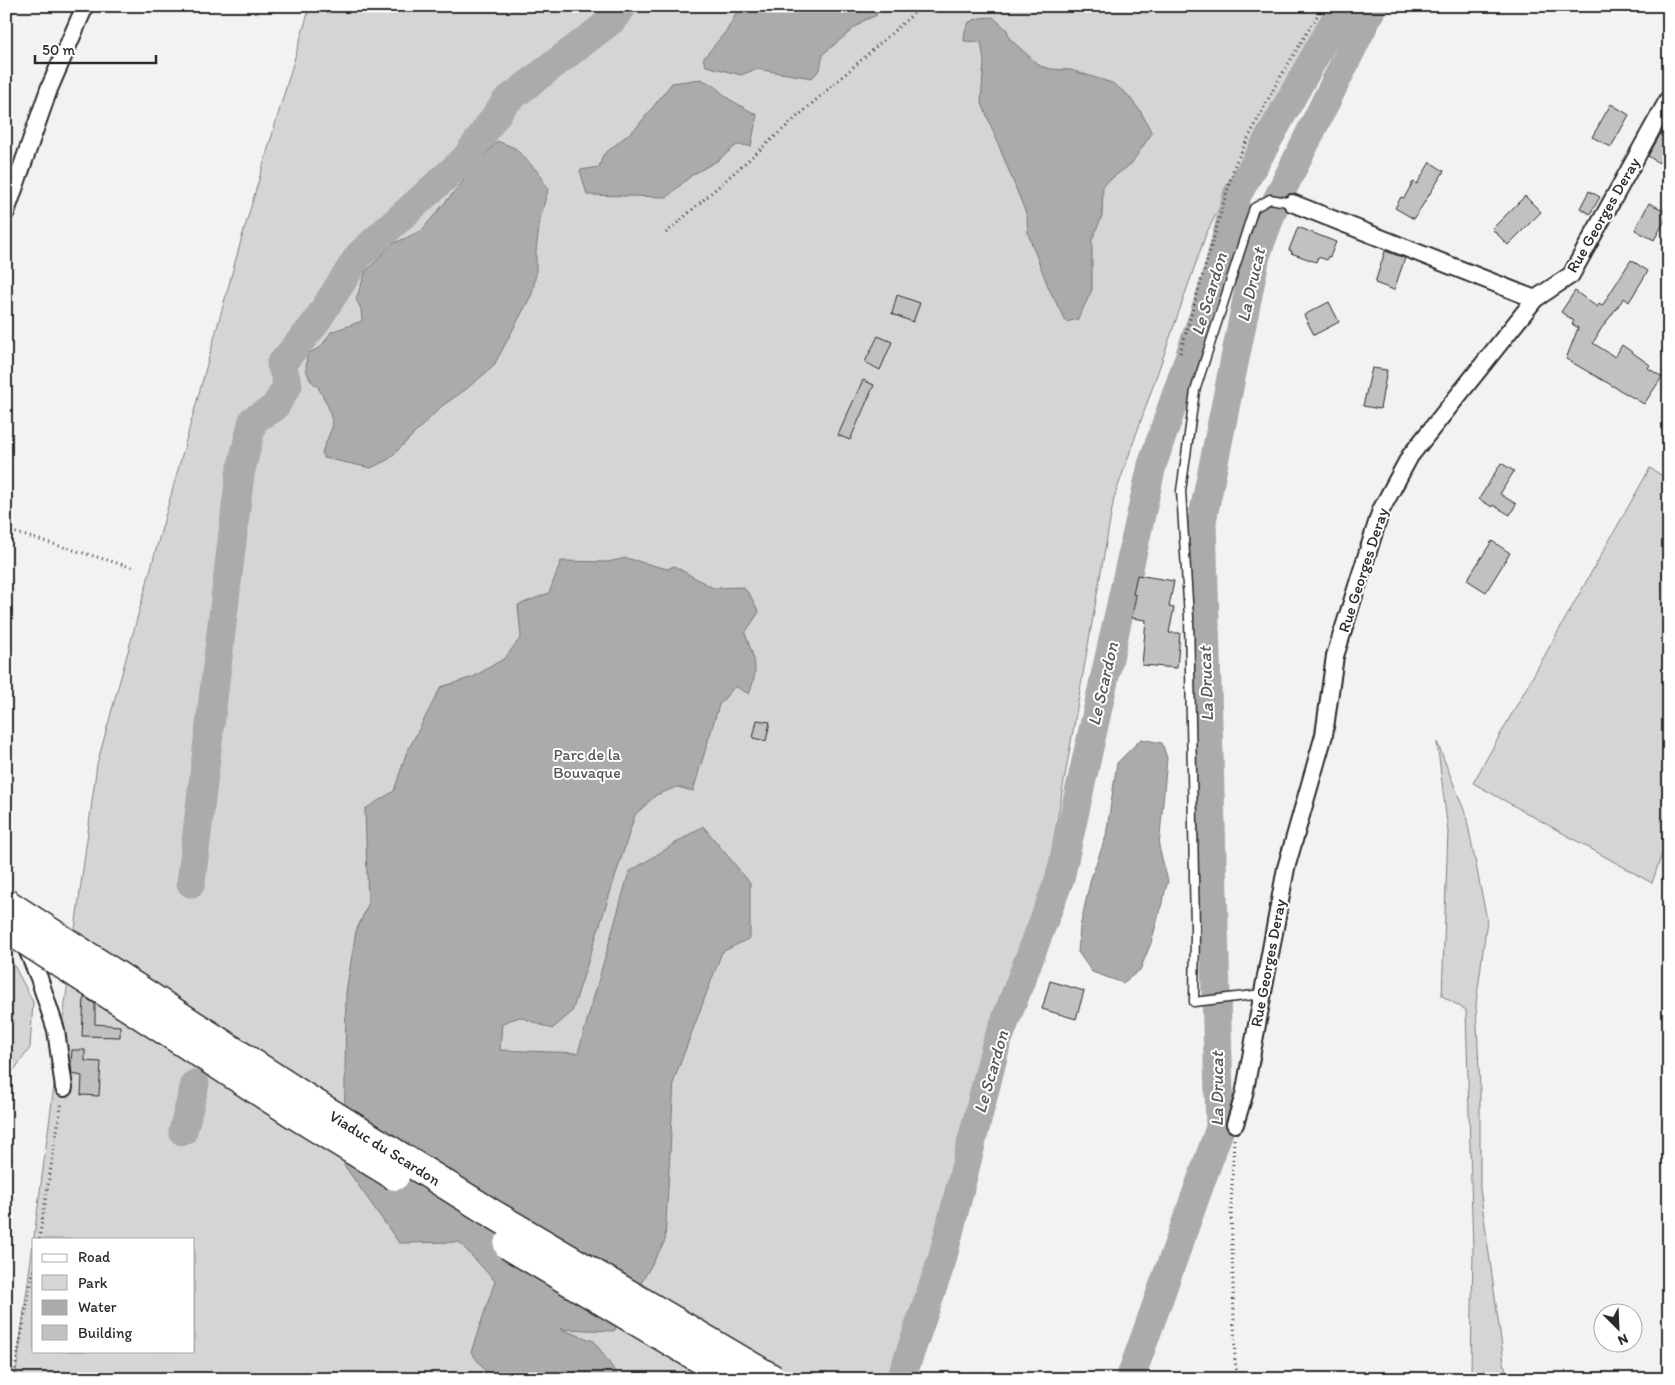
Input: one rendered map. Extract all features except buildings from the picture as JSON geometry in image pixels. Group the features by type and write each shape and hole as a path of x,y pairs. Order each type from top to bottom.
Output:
{"highway":[{"name":"Viaduc du Scardon","path":"6,902 319,1107 488,1211 773,1379"},
{"name":"Viaduc du Scardon","path":"6,928 302,1119 734,1379"}],"street":[{"path":"6,212 49,89 85,6"},
{"name":"Rue Georges Deray","path":"1235,1124 1244,1095 1286,868 1324,735 1335,656 1381,510 1410,456 1534,299 1571,275 1669,98"},
{"path":"1292,203 1534,299"},
{"path":"6,890 12,912 40,978 56,1030 64,1088"}],"lane":[{"path":"1262,994 1194,1002 1195,929 1189,617 1181,491 1195,390 1254,208 1270,199 1292,203"}],"path":[{"path":"666,233 922,6"},
{"path":"1180,353 1235,164 1275,86 1323,6"},
{"path":"6,530 134,568"},
{"path":"39,1238 64,1088"},
{"path":"1235,1124 1232,1208 1235,1360 1238,1379"},
{"path":"13,1379 32,1278"}],"green space":[{"name":"Parc de la Bouvaque","path":"310,6 1332,6 1256,136 1206,234 1114,498 1050,861 905,1379 15,1379 32,1252 32,1352 195,1352 195,1238 34,1238 97,764 242,237"},
{"path":"1650,468 1669,480 1669,833 1652,883 1473,783"},
{"path":"1437,742 1466,815 1487,920 1476,1004 1480,1089 1480,1189 1508,1379 1473,1379 1471,1371 1473,1250 1466,1010 1442,996 1448,831"},
{"path":"6,950 33,1002 30,1048 6,1081"}],"water":[{"path":"740,6 870,6 869,9 877,15 863,21 823,54 820,69 812,78 756,69 741,75 706,66 703,59 727,30"},
{"path":"993,17 1007,30 1010,39 1040,66 1051,69 1071,70 1112,83 1127,94 1141,112 1152,133 1131,164 1103,185 1102,216 1092,240 1092,290 1078,319 1066,322 1049,289 1028,234 1027,216 981,101 984,62 981,42 964,41 965,31 969,22 979,18"},
{"path":"701,79 713,85 729,99 757,115 751,146 737,145 717,161 692,175 667,197 587,195 580,170 599,167 603,155 637,127 672,83"},
{"path":"497,141 515,148 540,174 548,190 540,219 536,251 536,274 532,294 493,367 442,406 389,459 371,468 324,458 322,452 333,425 328,406 318,387 310,380 306,369 307,354 321,347 331,332 362,321 361,309 356,299 366,271 392,244 421,231"},
{"path":"626,558 667,569 674,566 713,588 743,587 750,595 759,612 745,633 755,670 752,685 749,694 735,686 719,705 693,791 677,787 656,795 635,815 572,1012 552,1029 520,1017 502,1023 500,1050 578,1053 629,872 703,826 750,883 750,938 722,952 674,1080 665,1241 614,1331 561,1329 594,1341 620,1379 491,1379 471,1352 495,1281 459,1242 399,1243 344,1165 346,992 356,931 368,905 365,809 394,791 406,754 441,687 473,677 505,658 521,637 518,605 549,593 561,561 608,562"},
{"path":"1141,739 1162,743 1167,758 1159,847 1168,881 1151,943 1140,970 1123,983 1092,972 1078,952 1080,927 1091,878 1106,836 1117,763"}],"waterway":[{"path":"191,883 240,474 253,420 274,408 288,385 281,364 314,325 359,255 465,159 506,101 611,21 623,6"},
{"name":"Le Scardon","path":"901,1379 942,1260 996,1045 1060,878 1152,465 1215,282 1237,195 1343,6"},
{"name":"La Drucat","path":"1130,1379 1220,1128 1202,521 1256,255 1275,204 1373,6"},
{"path":"183,1131 195,1084"}]}
